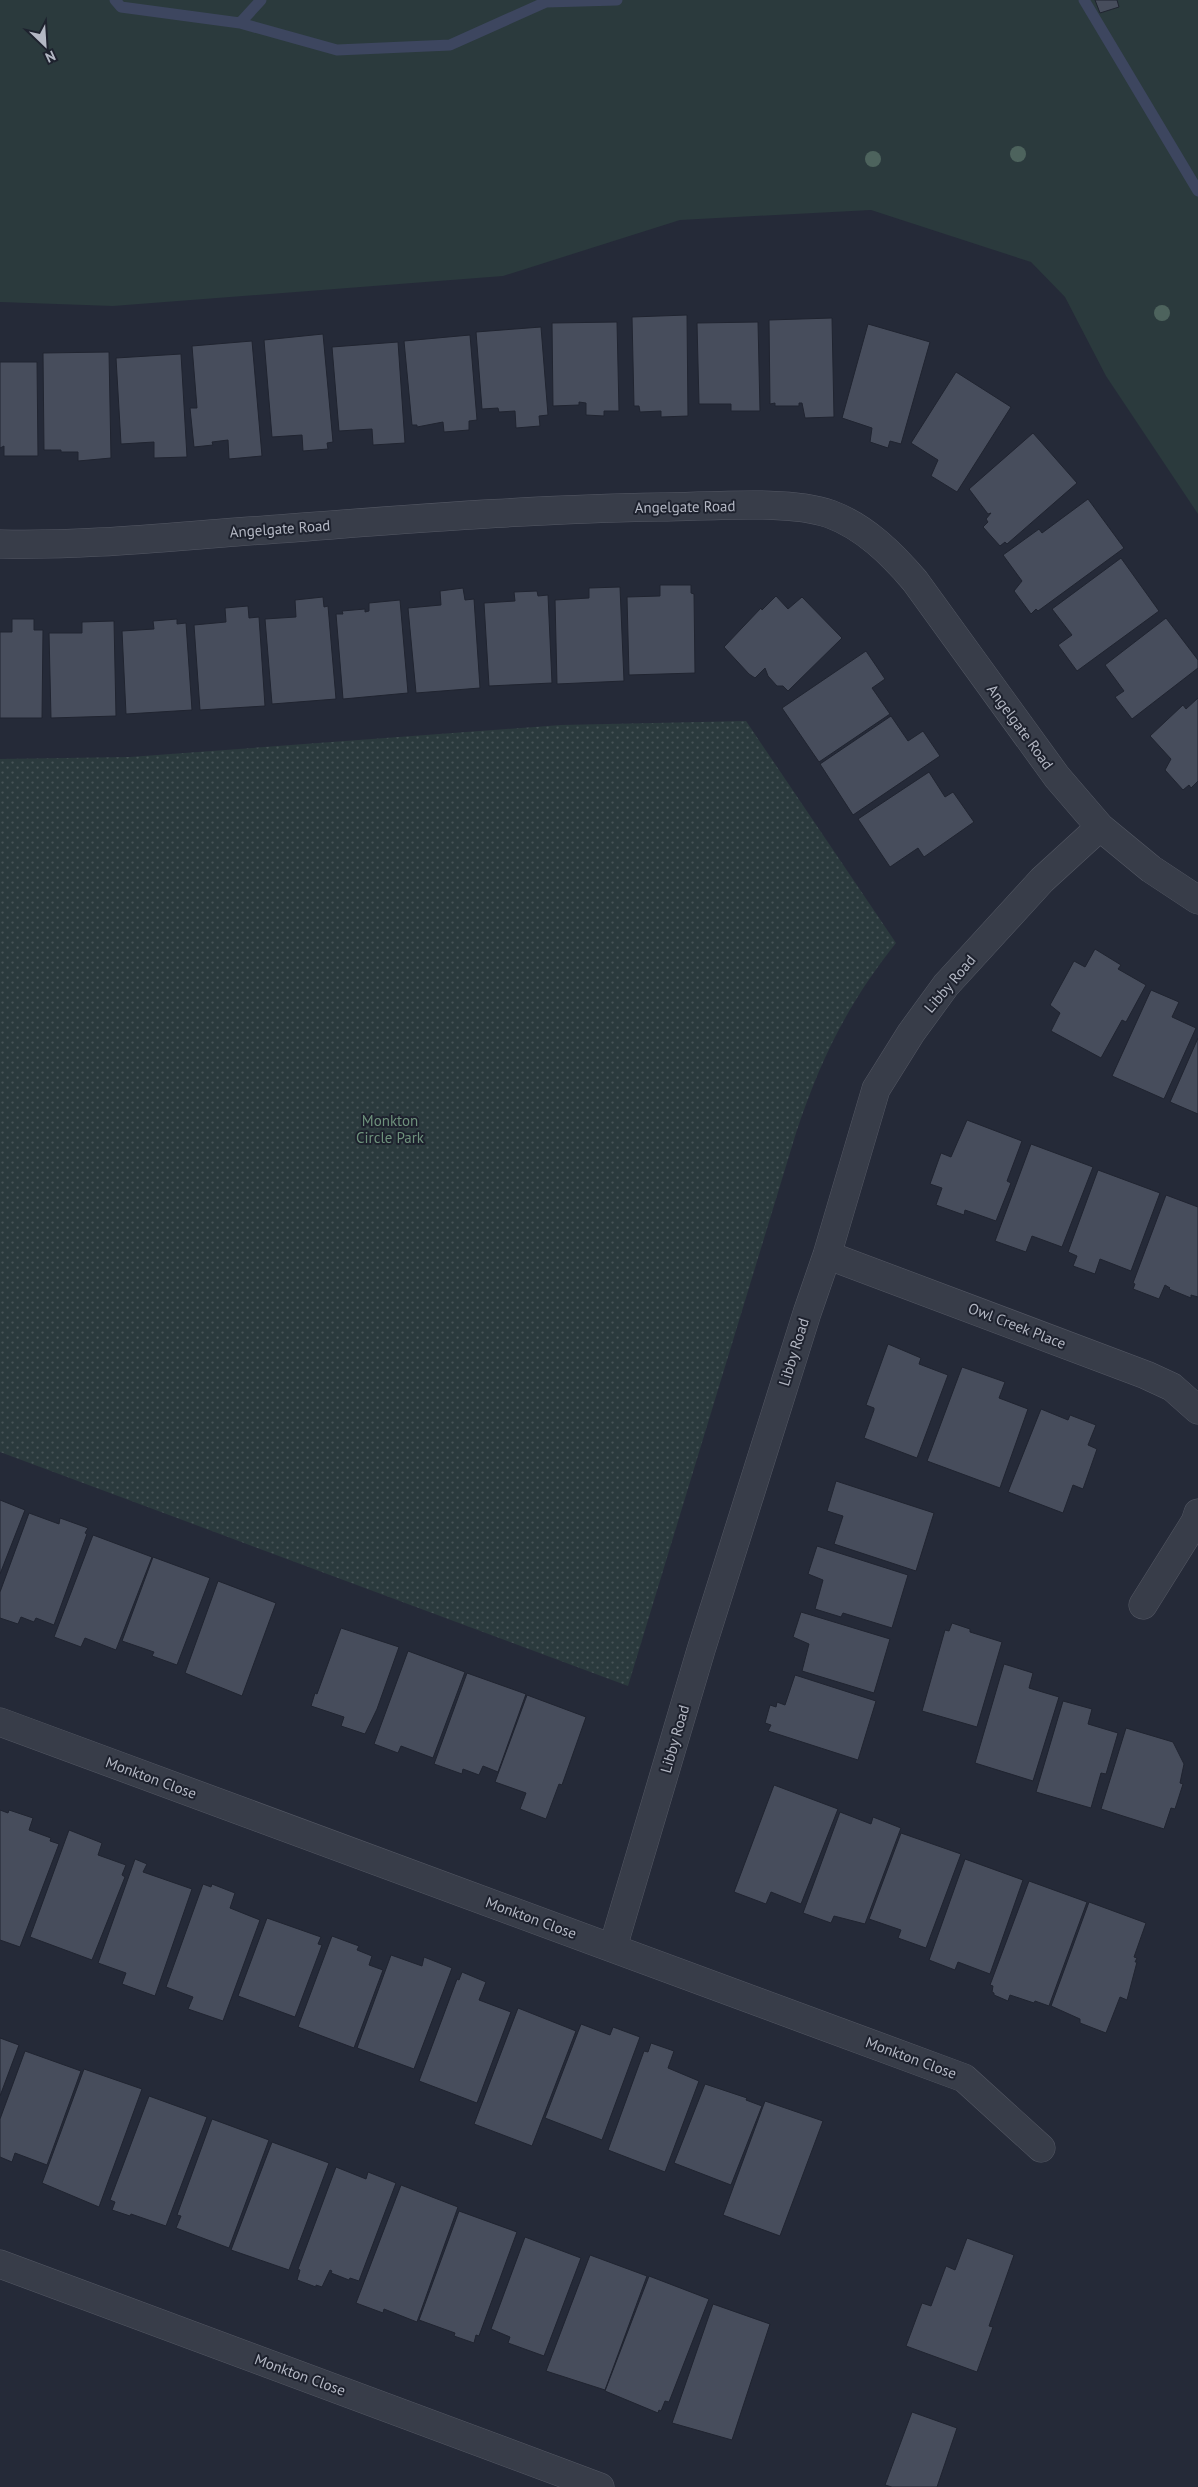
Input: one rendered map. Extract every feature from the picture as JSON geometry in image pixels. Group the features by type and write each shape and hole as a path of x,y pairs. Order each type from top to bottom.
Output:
{"street":[{"name":"Angelgate Road","path":"0,544 152,538 492,513 613,508 794,507 830,514 866,534 892,554 920,589 1057,777 1100,827 1151,869 1198,900"},
{"name":"Libby Road","path":"613,1947 707,1631 804,1322 828,1255 876,1089 911,1033 946,985 1023,901 1100,827"},
{"name":"Owl Creek Place","path":"828,1255 1146,1375 1172,1387 1198,1410"},
{"path":"1143,1605 1195,1522 1198,1513"},
{"name":"Monkton Close","path":"0,1722 964,2078 1041,2148"},
{"name":"Monkton Close","path":"0,2264 600,2487"}],"green space":[{"path":"0,0 1198,0 1198,514 1106,376 1065,297 1031,262 871,210 680,220 503,276 113,306 0,302"},
{"name":"Monkton Circle Park","path":"746,721 896,943 863,988 849,1011 826,1056 805,1106 628,1686 0,1452 0,759 130,757 561,725"}],"building":[{"path":"1095,0 1117,0 1119,7 1100,13"},
{"path":"687,315 688,416 661,417 661,411 640,412 639,406 634,406 632,317"},
{"path":"832,318 834,417 805,418 802,403 799,403 799,406 775,406 775,403 770,404 769,320"},
{"path":"617,322 619,411 604,411 604,416 586,415 586,403 579,402 579,405 553,406 552,323"},
{"path":"758,322 760,411 731,411 731,404 699,404 697,323"},
{"path":"868,324 930,342 901,444 890,441 888,448 870,442 872,428 842,418"},
{"path":"541,327 548,415 539,416 540,426 516,428 515,411 499,412 498,408 482,409 476,332"},
{"path":"323,334 333,442 327,443 328,449 303,451 302,435 272,437 264,340"},
{"path":"470,335 477,420 469,421 469,430 444,432 443,422 417,427 417,425 412,425 404,341"},
{"path":"252,341 262,456 229,459 228,440 212,442 213,445 194,447 190,408 197,408 192,346"},
{"path":"398,342 405,443 373,445 372,429 339,431 332,347"},
{"path":"109,352 111,458 78,461 78,452 44,450 43,353"},
{"path":"181,354 187,457 154,458 154,442 121,444 116,358"},
{"path":"0,362 37,362 38,456 4,456 4,446 0,448"},
{"path":"956,372 1011,407 957,492 931,476 938,460 911,443"},
{"path":"1033,433 1077,483 1007,544 1005,542 1000,546 983,527 988,522 986,519 991,513 988,514 969,489"},
{"path":"1088,499 1124,548 1038,611 1036,609 1031,614 1014,591 1022,581 1003,555 1039,529 1042,533"},
{"path":"1121,558 1159,611 1077,671 1058,645 1072,635 1052,609"},
{"path":"660,585 691,585 691,593 694,594 695,673 629,675 627,597 660,596"},
{"path":"620,587 624,681 557,684 555,600 589,598 589,588"},
{"path":"463,588 465,600 474,599 480,688 416,693 408,608 441,605 440,591"},
{"path":"537,591 538,596 548,595 552,683 489,686 484,603 515,601 514,592"},
{"path":"776,596 788,609 802,597 842,638 788,691 783,686 777,686 768,676 765,668 755,678 749,674 724,647 761,608 762,610"},
{"path":"323,597 324,607 328,606 336,699 272,704 265,619 296,617 295,600"},
{"path":"400,600 408,693 343,699 336,614 343,614 342,611 365,609 365,612 369,611 369,603"},
{"path":"248,606 249,618 259,617 265,706 200,710 194,625 226,622 225,608"},
{"path":"1166,618 1198,660 1198,668 1132,719 1115,697 1124,691 1105,665"},
{"path":"12,619 34,619 34,630 43,630 42,718 0,718 0,632 12,632"},
{"path":"177,619 177,624 186,623 192,710 126,714 122,631 154,629 153,621"},
{"path":"114,621 116,716 51,718 49,633 82,633 82,622"},
{"path":"866,651 885,679 872,688 890,714 819,762 782,708"},
{"path":"1198,698 1198,781 1191,788 1189,785 1183,790 1165,770 1171,759 1150,736 1183,705 1186,709"},
{"path":"891,716 908,741 923,731 940,756 853,815 820,764"},
{"path":"929,772 945,797 953,792 974,822 924,857 918,848 890,867 858,819"},
{"path":"1095,949 1121,965 1118,969 1146,985 1126,1022 1122,1020 1101,1058 1051,1031 1060,1013 1050,1005 1074,961 1085,967"},
{"path":"1151,990 1179,1002 1172,1017 1196,1028 1164,1099 1112,1076"},
{"path":"1198,1038 1198,1114 1170,1102"},
{"path":"967,1120 1022,1141 1007,1181 1011,1183 996,1221 965,1210 964,1215 936,1205 942,1188 930,1184 941,1153 951,1157"},
{"path":"1031,1144 1093,1167 1062,1247 1032,1236 1026,1252 995,1241"},
{"path":"1098,1170 1160,1193 1131,1271 1100,1259 1095,1274 1073,1266 1077,1256 1068,1252"},
{"path":"1166,1195 1198,1207 1198,1297 1191,1295 1191,1298 1169,1289 1165,1285 1159,1299 1133,1289 1135,1284 1133,1283"},
{"path":"888,1344 921,1358 919,1364 948,1375 917,1458 864,1438 874,1410 874,1408 866,1405"},
{"path":"962,1367 1005,1382 999,1398 1028,1409 1000,1488 927,1461"},
{"path":"1041,1409 1068,1420 1070,1415 1096,1425 1088,1445 1097,1449 1083,1489 1073,1485 1063,1513 1008,1492"},
{"path":"836,1481 934,1513 916,1571 834,1544 843,1516 827,1511"},
{"path":"0,1500 25,1510 0,1574"},
{"path":"29,1513 59,1524 60,1518 88,1528 54,1625 36,1618 34,1622 21,1617 18,1624 0,1618 0,1592"},
{"path":"93,1535 152,1557 116,1650 85,1638 81,1647 54,1637"},
{"path":"817,1546 908,1575 892,1628 843,1613 841,1617 815,1609 823,1580 808,1574"},
{"path":"153,1557 210,1578 177,1665 152,1656 154,1652 122,1641"},
{"path":"218,1581 276,1603 242,1696 185,1673"},
{"path":"801,1612 890,1639 874,1693 802,1671 809,1644 793,1637"},
{"path":"952,1623 970,1629 970,1632 1002,1642 977,1727 922,1711 945,1630 949,1631"},
{"path":"341,1628 399,1647 377,1709 365,1734 341,1726 344,1717 311,1706"},
{"path":"408,1651 465,1672 433,1758 401,1746 398,1753 374,1744"},
{"path":"1004,1664 1033,1673 1029,1688 1059,1697 1033,1781 975,1763"},
{"path":"467,1673 526,1694 498,1772 483,1766 479,1775 463,1769 462,1774 434,1764"},
{"path":"795,1675 876,1701 858,1760 768,1731 771,1725 765,1723 770,1705 776,1707 777,1702 785,1705"},
{"path":"527,1695 586,1717 562,1785 559,1784 546,1819 520,1809 526,1793 495,1782"},
{"path":"1063,1701 1092,1709 1088,1724 1118,1733 1106,1774 1101,1773 1091,1808 1036,1792"},
{"path":"1126,1728 1173,1742 1184,1764 1180,1783 1183,1784 1175,1809 1171,1808 1164,1829 1101,1809"},
{"path":"774,1785 838,1809 801,1904 771,1892 766,1904 734,1892"},
{"path":"0,1810 8,1813 9,1810 33,1818 29,1830 51,1838 50,1841 59,1844 20,1947 0,1940"},
{"path":"840,1812 871,1824 873,1817 901,1828 865,1924 834,1916 831,1923 803,1913"},
{"path":"69,1830 102,1843 98,1855 126,1865 122,1875 125,1877 92,1960 30,1937"},
{"path":"901,1833 961,1854 926,1948 898,1938 901,1930 869,1919"},
{"path":"135,1859 147,1864 143,1872 192,1889 155,1996 122,1984 126,1973 98,1963"},
{"path":"965,1859 1023,1880 990,1974 958,1962 955,1970 929,1960"},
{"path":"1029,1881 1087,1902 1049,2006 1010,1995 1008,2001 994,1995 992,1992 993,1986 990,1985"},
{"path":"203,1884 211,1887 212,1884 235,1893 230,1908 260,1920 223,2021 188,2009 193,1997 166,1987"},
{"path":"1089,1902 1146,1923 1134,1957 1137,1958 1135,1962 1137,1962 1127,2000 1120,1997 1106,2033 1080,2023 1080,2019 1051,2006"},
{"path":"267,1918 321,1937 318,1944 322,1945 295,2017 238,1996"},
{"path":"332,1936 359,1946 357,1950 372,1956 369,1965 383,1970 354,2048 298,2027"},
{"path":"391,1955 422,1966 424,1957 452,1968 414,2069 357,2048"},
{"path":"462,1972 486,1982 479,2000 511,2012 477,2103 419,2081 457,1979 459,1980"},
{"path":"518,2008 576,2031 532,2146 474,2124"},
{"path":"581,2024 610,2035 613,2027 640,2037 602,2140 545,2118"},
{"path":"0,2038 19,2045 0,2096"},
{"path":"651,2043 674,2051 668,2068 699,2081 665,2172 608,2150 644,2051 648,2052"},
{"path":"25,2051 81,2071 47,2165 15,2153 12,2162 0,2157 0,2119"},
{"path":"84,2069 142,2089 99,2207 42,2183"},
{"path":"705,2084 747,2098 746,2100 762,2106 731,2185 674,2163"},
{"path":"149,2096 207,2117 166,2226 131,2214 130,2216 112,2210 115,2202 110,2200"},
{"path":"765,2101 823,2121 780,2236 723,2215"},
{"path":"212,2119 269,2140 229,2248 176,2228 181,2216 177,2215"},
{"path":"272,2142 329,2163 289,2270 231,2250"},
{"path":"336,2167 366,2179 368,2172 396,2183 359,2281 350,2278 349,2280 331,2273 332,2271 330,2270 322,2287 316,2285 316,2287 297,2280 300,2270 298,2269"},
{"path":"401,2185 458,2207 417,2322 384,2309 383,2313 356,2303"},
{"path":"459,2211 517,2232 479,2336 476,2335 474,2343 454,2336 455,2333 419,2320"},
{"path":"525,2237 581,2258 544,2356 508,2343 510,2337 491,2329"},
{"path":"967,2238 1014,2255 989,2326 993,2327 977,2372 906,2346 922,2303 931,2306 946,2266 955,2270"},
{"path":"590,2255 647,2276 605,2390 546,2371"},
{"path":"649,2276 709,2299 669,2402 665,2401 661,2411 659,2410 658,2413 605,2391"},
{"path":"713,2304 770,2324 732,2440 672,2423"},
{"path":"912,2412 957,2428 937,2487 892,2487 885,2485"}],"waterway":[{"path":"115,0 121,7 240,23 337,50 450,45 546,2 617,0"},
{"path":"240,23 261,0"},
{"path":"1084,0 1198,191"}]}
